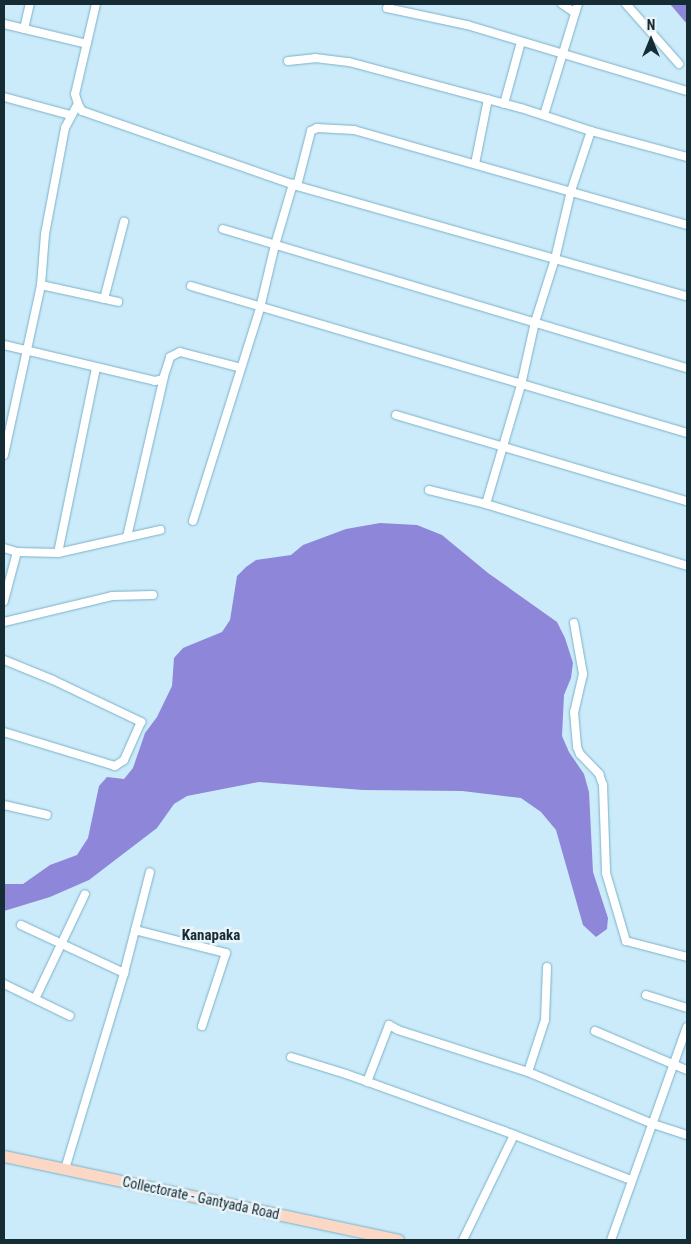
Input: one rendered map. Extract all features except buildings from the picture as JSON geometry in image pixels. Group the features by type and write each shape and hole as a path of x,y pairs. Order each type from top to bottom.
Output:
{"street":[{"path":"24,29 30,4"},
{"path":"96,4 76,94 82,111 295,185 687,296"},
{"path":"562,4 574,12"},
{"path":"544,116 574,12 578,4"},
{"path":"626,4 679,64"},
{"path":"387,8 467,25 687,91"},
{"path":"4,24 86,44"},
{"path":"504,104 521,42"},
{"path":"288,61 315,58 348,62 488,99 591,131 687,157"},
{"path":"4,97 70,116"},
{"path":"475,164 488,99"},
{"path":"4,455 41,285 48,217 65,128 78,104"},
{"path":"193,521 260,308 275,244 310,133 317,128 368,132 687,225"},
{"path":"486,504 520,385 535,322 591,131"},
{"path":"104,299 124,222"},
{"path":"223,229 687,368"},
{"path":"41,285 118,302"},
{"path":"191,286 687,433"},
{"path":"4,345 155,381 164,377"},
{"path":"128,537 170,357 180,352 241,368"},
{"path":"58,553 96,368"},
{"path":"396,415 687,500"},
{"path":"429,490 486,504 687,566"},
{"path":"4,548 17,552 58,553 160,530"},
{"path":"4,601 17,552"},
{"path":"4,622 112,596 154,595"},
{"path":"574,623 583,674 574,712 578,747 580,754 598,774 604,785 606,872 626,942 687,956"},
{"path":"4,660 53,680 141,722 124,760 115,766 4,732"},
{"path":"4,805 47,815"},
{"path":"65,1169 124,974 150,872"},
{"path":"35,999 85,894"},
{"path":"21,925 124,974"},
{"path":"135,930 226,953 202,1026"},
{"path":"528,1072 545,1020 546,967"},
{"path":"4,984 70,1016"},
{"path":"646,995 687,1008"},
{"path":"367,1082 389,1025 398,1030 528,1072 653,1124 687,1135"},
{"path":"611,1240 687,1027"},
{"path":"595,1031 687,1070"},
{"path":"291,1057 514,1134 631,1180"},
{"path":"463,1240 514,1134"},
{"name":"Collectorate - Gantyada Road","path":"4,1156 398,1240"}],"shaded area":[{"path":"670,4 687,4 687,24"},
{"path":"380,523 417,525 442,535 488,573 557,622 565,638 573,663 571,678 564,695 562,736 569,752 584,774 589,792 593,872 608,918 607,929 596,937 583,925 556,830 541,812 521,798 462,791 363,790 259,782 187,796 174,804 157,828 89,880 50,897 4,911 4,884 23,884 50,865 77,855 88,838 99,786 107,777 124,779 133,768 145,733 157,717 172,686 174,658 183,648 222,632 230,620 237,576 256,560 291,555 303,545 346,529"}],"district":[{"name":"Kanapaka","path":"211,936"}]}
